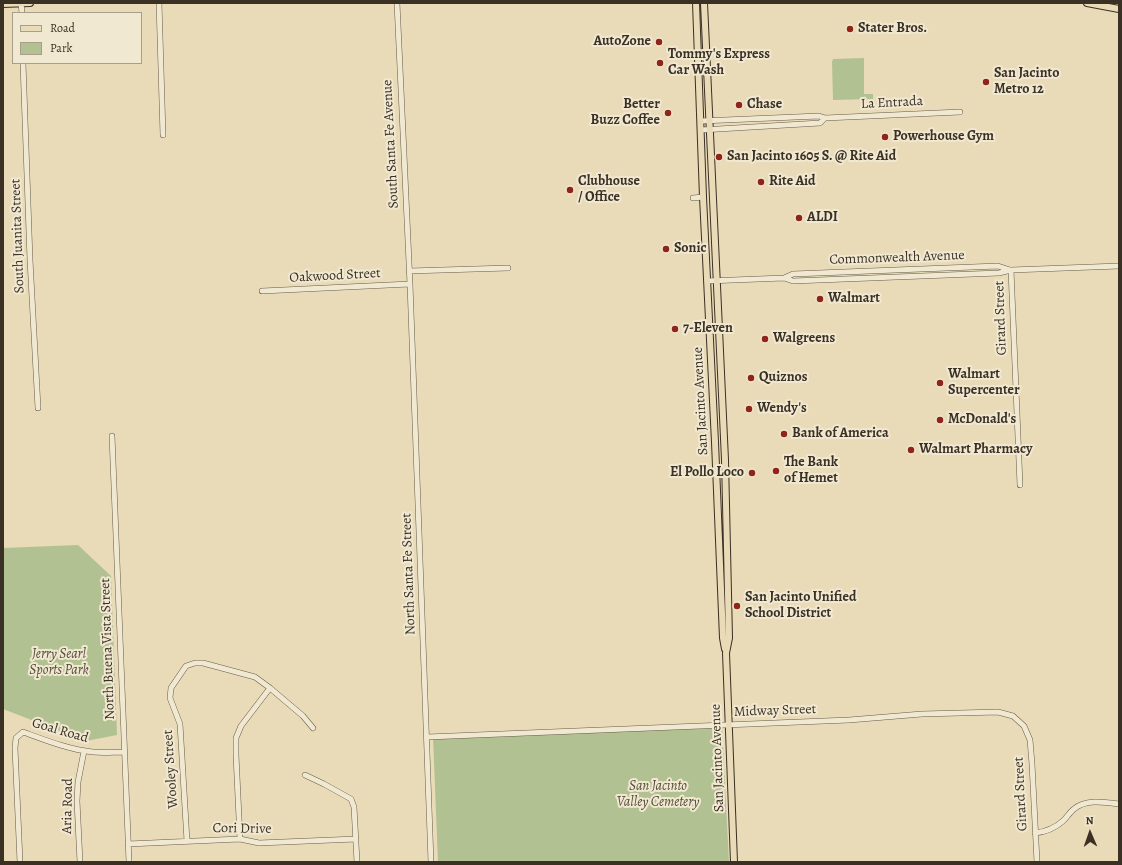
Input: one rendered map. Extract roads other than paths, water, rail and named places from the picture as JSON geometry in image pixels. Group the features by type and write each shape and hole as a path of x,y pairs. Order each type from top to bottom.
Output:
{"main road":[{"path":"3,4 30,3"},
{"name":"San Jacinto Avenue","path":"696,3 703,197 723,638 726,653 734,862"},
{"name":"San Jacinto Avenue","path":"704,3 726,502 729,638 726,653"},
{"path":"1087,3 1119,9"},
{"path":"711,353 714,360 716,395 718,398 722,399"}],"street":[{"path":"159,3 163,135"},
{"name":"South Santa Fe Avenue","path":"397,3 410,284"},
{"name":"South Juanita Street","path":"23,64 30,254 38,408"},
{"name":"La Entrada","path":"700,121 819,116 825,118 960,112"},
{"name":"La Entrada","path":"701,130 820,123 825,118"},
{"path":"693,198 703,197"},
{"name":"Commonwealth Avenue","path":"707,281 784,278 793,281 999,273 1011,270 1119,266"},
{"path":"409,271 508,268"},
{"name":"Girard Street","path":"1011,270 1020,485"},
{"name":"Oakwood Street","path":"262,291 410,284"},
{"name":"North Santa Fe Street","path":"410,284 432,862"},
{"name":"North Buena Vista Street","path":"112,436 129,862"},
{"name":"Wooley Street","path":"187,841 180,724 170,698 171,688 186,666 195,663 203,663 255,677 270,688"},
{"path":"240,839 236,738 241,726 270,688 302,716 313,728"},
{"name":"Midway Street","path":"427,737 849,720 922,714 998,712 1013,716 1024,726"},
{"name":"Girard Street","path":"1024,726 1030,740 1037,862"},
{"name":"Goal Road","path":"20,862 15,748 16,738 23,732 47,741 84,751 95,753 124,752"},
{"name":"Aria Road","path":"80,862 77,801 78,782 84,751"},
{"path":"305,775 351,799 354,806 357,862"},
{"path":"1035,833 1044,832 1062,822 1074,809 1082,804 1093,802 1119,804"},
{"name":"Cori Drive","path":"128,844 240,839 259,843 356,839"}],"place":[{"name":"Stater Bros.","path":"850,29"},
{"name":"AutoZone","path":"659,42"},
{"name":"Tommy's Express Car Wash","path":"660,63"},
{"name":"San Jacinto Metro 12","path":"986,82"},
{"name":"Chase","path":"739,105"},
{"name":"Better Buzz Coffee","path":"668,113"},
{"name":"Powerhouse Gym","path":"885,137"},
{"name":"San Jacinto 1605 S. @ Rite Aid","path":"719,157"},
{"name":"Rite Aid","path":"761,182"},
{"name":"Clubhouse / Office","path":"570,190"},
{"name":"ALDI","path":"799,218"},
{"name":"Sonic","path":"666,249"},
{"name":"Walmart","path":"820,299"},
{"name":"7-Eleven","path":"675,329"},
{"name":"Walgreens","path":"765,339"},
{"name":"Quiznos","path":"751,378"},
{"name":"Walmart Supercenter","path":"940,383"},
{"name":"Wendy's","path":"749,409"},
{"name":"McDonald's","path":"940,420"},
{"name":"Bank of America","path":"784,434"},
{"name":"Walmart Pharmacy","path":"911,450"},
{"name":"The Bank of Hemet","path":"776,471"},
{"name":"El Pollo Loco","path":"752,473"},
{"name":"San Jacinto Unified School District","path":"737,606"}],"park label":[{"name":"Jerry Searl Sports Park","path":"59,664"},
{"name":"San Jacinto Valley Cemetery","path":"658,796"}]}
